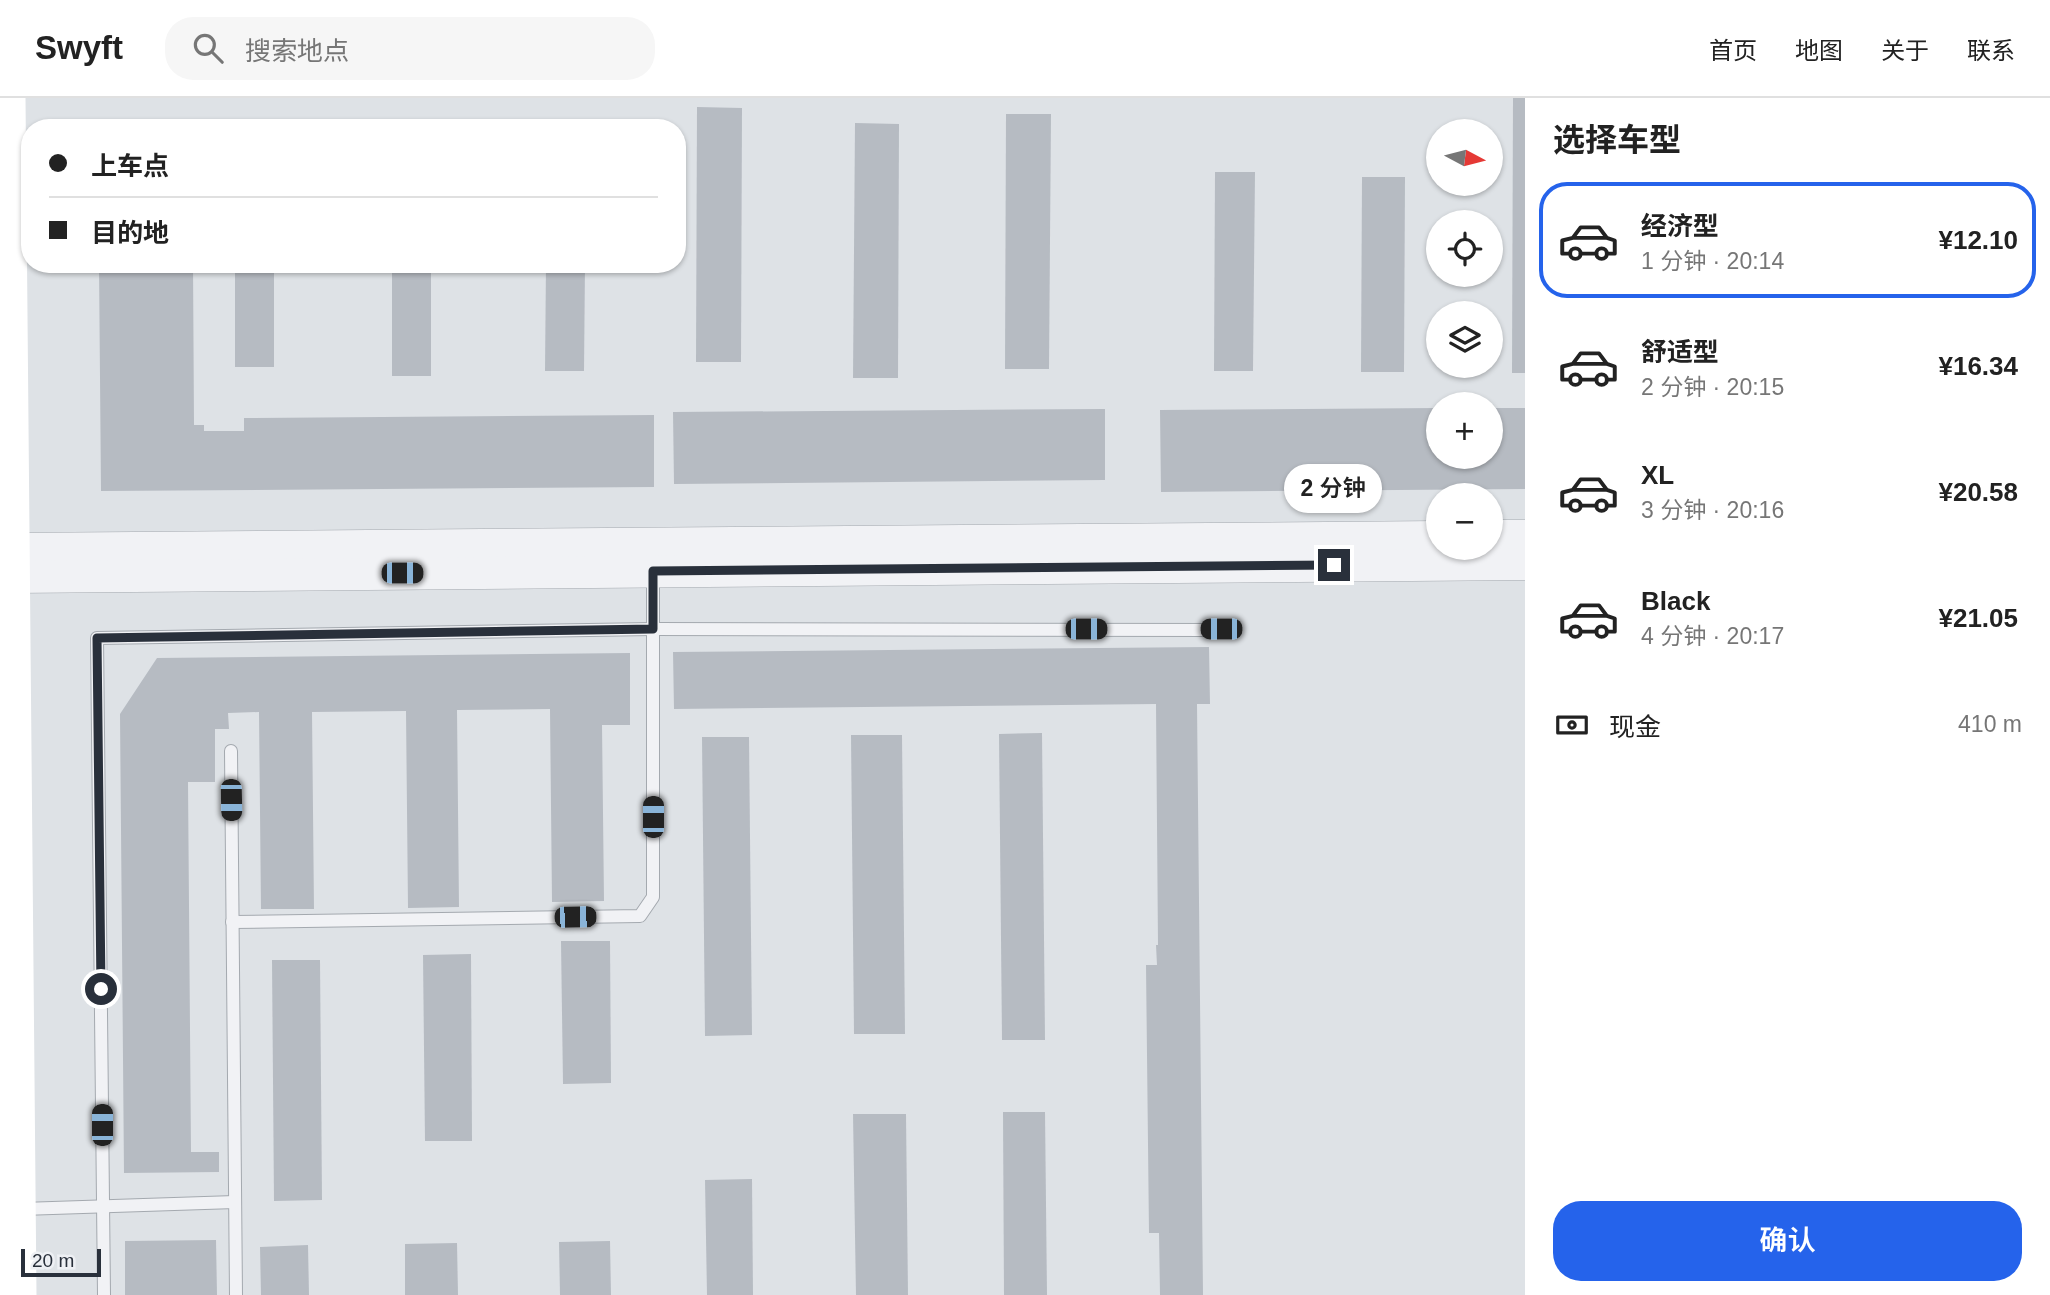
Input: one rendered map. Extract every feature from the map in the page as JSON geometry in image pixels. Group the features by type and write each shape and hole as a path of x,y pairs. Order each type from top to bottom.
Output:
{"main road":[{"path":"6,98 18,1295"}],"street":[{"path":"1503,536 1525,536"},
{"path":"11,563 1426,537"},
{"path":"11,563 653,571 1525,564"}],"lane":[{"path":"232,922 640,916 653,897 653,571"},
{"path":"104,1295 97,638 653,629 1221,629"},
{"path":"231,751 236,1295"},
{"path":"18,1209 235,1202"}],"building":[{"path":"1513,98 1525,98 1525,373 1512,373"},
{"path":"697,107 742,108 741,362 696,362"},
{"path":"1006,114 1051,114 1049,369 1005,369"},
{"path":"855,123 899,124 898,378 853,378"},
{"path":"1215,172 1255,172 1253,371 1214,371"},
{"path":"1362,177 1405,177 1404,372 1361,372"},
{"path":"99,273 193,273 194,425 204,425 204,431 244,431 244,418 654,415 654,487 101,491"},
{"path":"235,273 274,273 274,367 235,367"},
{"path":"392,273 431,273 431,376 392,376"},
{"path":"546,273 585,273 584,371 545,371"},
{"path":"1426,408 1426,469 1503,469 1503,408 1525,408 1525,489 1503,489 1503,483 1426,483 1426,490 1161,492 1160,410"},
{"path":"1105,409 1105,480 674,484 673,412"},
{"path":"1209,647 1210,704 1197,704 1203,1295 1160,1295 1159,1233 1149,1233 1146,965 1157,965 1158,945 1156,704 674,709 673,652"},
{"path":"630,653 630,725 602,725 604,901 552,902 550,709 457,710 459,907 408,908 406,711 312,712 314,909 261,909 259,712 228,713 229,729 215,729 215,782 188,782 191,1152 219,1152 219,1172 124,1173 120,714 157,658"},
{"path":"1042,733 1045,1040 1002,1040 999,734"},
{"path":"851,735 902,735 905,1034 854,1034"},
{"path":"702,737 749,737 752,1035 705,1036"},
{"path":"561,941 610,941 611,1083 563,1084"},
{"path":"471,954 472,1141 425,1141 423,955"},
{"path":"272,960 320,960 322,1200 274,1201"},
{"path":"1003,1112 1045,1112 1047,1295 1004,1295"},
{"path":"853,1114 906,1114 908,1295 856,1295"},
{"path":"752,1179 753,1295 707,1295 705,1180"},
{"path":"216,1240 217,1295 125,1295 125,1241"},
{"path":"610,1241 611,1295 560,1295 559,1242"},
{"path":"457,1243 458,1295 405,1295 405,1244"},
{"path":"308,1245 309,1295 261,1295 260,1247"}],"route":[{"path":"101,989 97,638 653,629 653,571 1334,565"}]}
